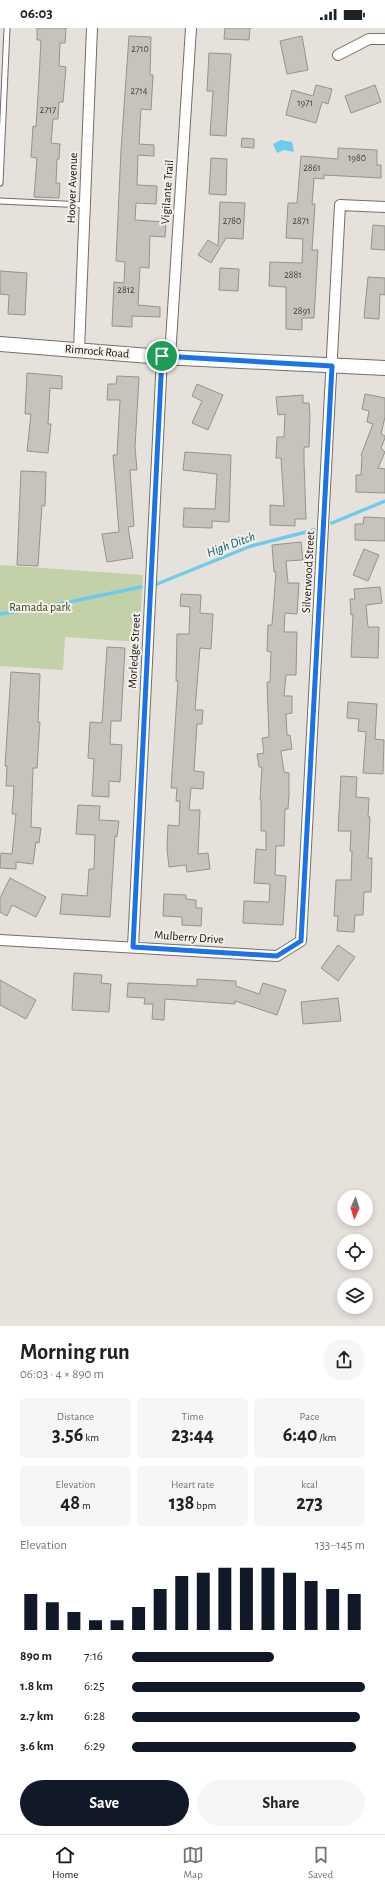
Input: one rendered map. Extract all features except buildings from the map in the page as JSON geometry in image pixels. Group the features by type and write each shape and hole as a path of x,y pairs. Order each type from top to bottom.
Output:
{"main road":[{"name":"Rimrock Road","path":"0,344 166,357 385,368"}],"street":[{"name":"Hoover Avenue","path":"79,350 92,28"},
{"name":"Vigilante Trail","path":"166,357 191,28"},
{"path":"338,54 369,39 385,39"},
{"name":"Silverwood Street","path":"301,941 340,205 385,208"},
{"name":"Morledge Street","path":"133,947 166,357"},
{"name":"Mulberry Drive","path":"0,940 277,956 301,941"}],"lane":[{"path":"0,183 7,28"},
{"path":"0,201 85,205"}],"green space":[{"name":"Ramada park","path":"0,565 143,575 139,642 65,637 63,670 0,666"}],"water":[{"path":"281,140 292,142 294,152 284,150 277,153 273,144"}],"waterway":[{"name":"High Ditch","path":"332,523 385,501"},
{"name":"High Ditch","path":"157,584 251,546 314,530"},
{"name":"High Ditch","path":"0,614 35,609 141,587"}],"route":[{"path":"162,356 332,366 301,941 277,956 133,947 162,356"}]}
